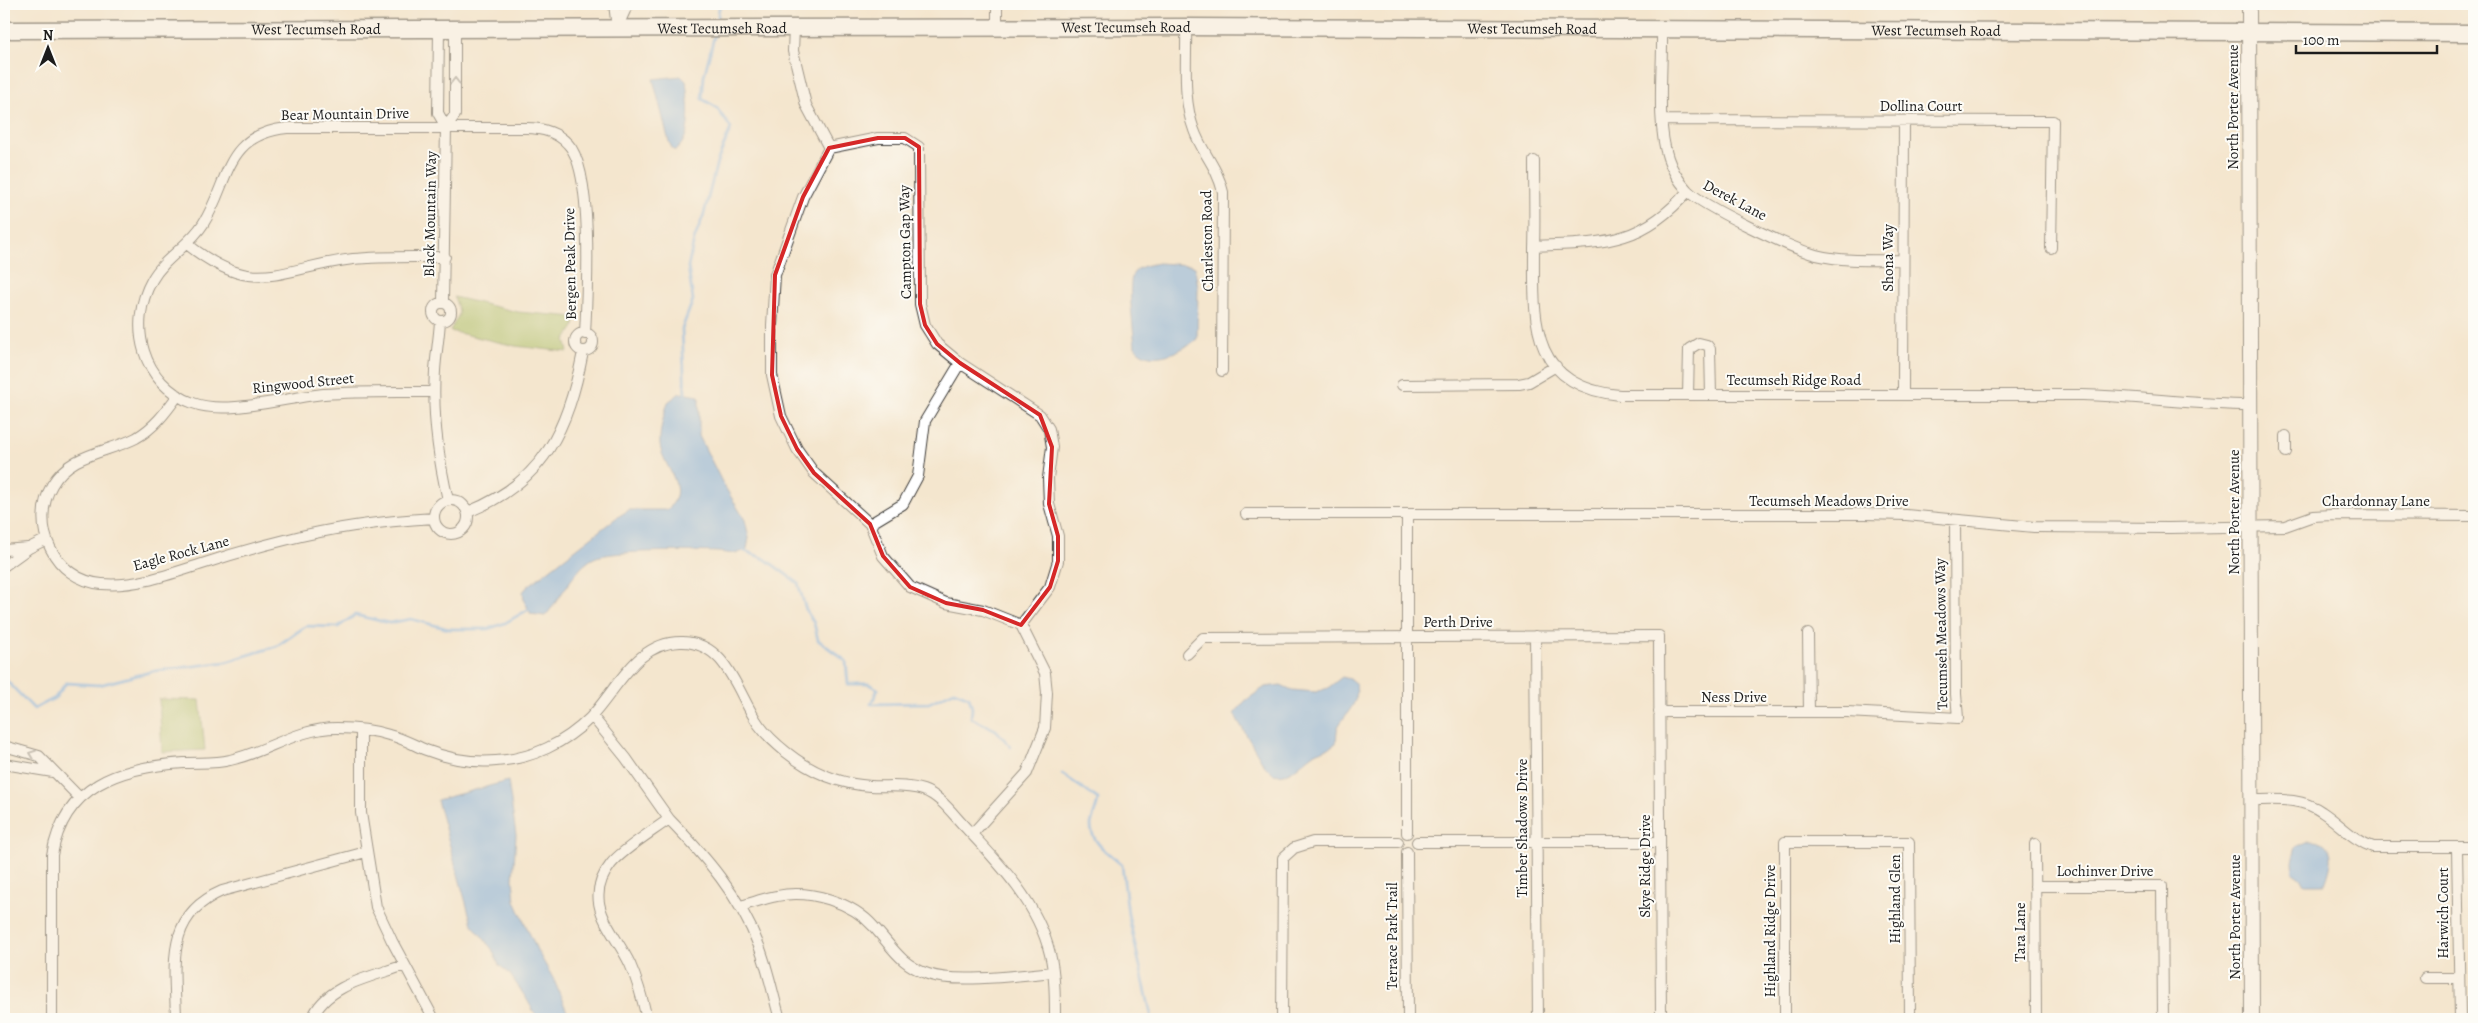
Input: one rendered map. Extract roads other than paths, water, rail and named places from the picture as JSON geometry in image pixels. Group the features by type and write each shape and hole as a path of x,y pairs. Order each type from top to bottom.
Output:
{"main road":[{"name":"North Porter Avenue","path":"2249,4 2252,1019"},
{"name":"West Tecumseh Road","path":"4,30 1186,27 2474,33"}],"street":[{"path":"614,4 617,28"},
{"path":"617,28 628,4"},
{"path":"997,4 997,28"},
{"name":"Charleston Road","path":"1186,27 1187,92 1190,119 1194,131 1215,167 1222,192 1222,371"},
{"path":"794,28 793,51 806,105 829,148 803,197 775,275 772,375 781,416 797,449 814,473 870,524 883,556 910,587 946,603 983,610 1021,625 1045,673 1047,693 1044,728 1027,773 972,834"},
{"name":"Black Mountain Way","path":"439,29 438,113 446,127 445,257 443,302 436,304 432,311 435,318 440,321 434,392 434,433 448,500"},
{"name":"Black Mountain Way","path":"446,127 455,115 456,29"},
{"name":"Derek Lane","path":"1662,30 1662,135 1668,159 1679,180 1688,191 1705,204 1814,255 1851,260 1903,260"},
{"name":"Dollina Court","path":"1662,120 2053,121 2052,248"},
{"name":"Shona Way","path":"1903,394 1904,121"},
{"name":"Bear Mountain Drive","path":"178,395 161,381 147,360 140,338 140,319 153,278 203,225 217,201 234,156 249,142 268,132 287,128 446,127"},
{"name":"Bergen Peak Drive","path":"446,127 536,128 554,134 568,144 575,153 580,172 587,223 588,282 585,334 578,336 575,342 578,349 583,352 568,413 546,455 506,492 468,512"},
{"name":"Campton Gap Way","path":"829,148 878,138 905,138 918,147 920,304 925,325 937,344 960,363 1040,415 1049,429 1052,447 1048,478 1049,504 1058,536 1058,561 1050,587 1021,625"},
{"name":"Tecumseh Ridge Road","path":"1534,161 1534,301 1537,331 1544,350 1556,366 1568,377 1601,392 1620,395 2110,395 2210,404 2250,404"},
{"path":"1534,246 1582,245 1619,238 1661,217 1688,191"},
{"path":"187,244 220,267 235,274 253,276 284,274 307,267 353,259 445,257"},
{"path":"1688,395 1689,349 1699,343 1707,345 1711,355 1712,395"},
{"path":"870,524 903,504 918,476 925,421 960,363"},
{"path":"1402,385 1519,384 1529,382 1556,366"},
{"name":"Ringwood Street","path":"178,395 193,403 212,408 323,394 434,392"},
{"path":"4,566 29,548 45,540 43,523 47,494 52,483 68,466 85,457 122,444 146,431 166,411 178,395"},
{"path":"2286,436 2286,452"},
{"path":"448,500 462,504 468,512 467,524 456,533 440,530 434,518 438,506 448,500"},
{"name":"Tecumseh Meadows Drive","path":"1246,514 1865,514 2058,528 2250,527"},
{"path":"1407,514 1407,833"},
{"name":"Chardonnay Lane","path":"2250,527 2285,526 2313,516 2330,514 2474,516"},
{"name":"Eagle Rock Lane","path":"45,540 56,558 70,572 93,582 111,584 155,579 231,555 313,533 380,522 434,518"},
{"name":"Tecumseh Meadows Way","path":"1809,712 1863,712 1958,718 1956,694 1955,520"},
{"path":"4,550 29,548"},
{"path":"1808,634 1809,712"},
{"name":"Timber Shadows Drive","path":"1535,636 1538,1019"},
{"name":"Perth Drive","path":"1187,654 1203,638 1659,636 1659,712"},
{"path":"52,1019 52,855 55,835 80,797 104,780 143,768 181,763 228,761 312,730 336,728 390,735 427,751 456,760 499,761 520,758 541,752 569,735 592,716 636,662 652,649 666,643 685,642 707,647 726,665 758,724 772,741 795,759 828,778 844,782 868,786 915,788 929,792 972,834 1018,888 1035,912 1051,956 1055,1019"},
{"name":"Ness Drive","path":"1659,712 1809,712"},
{"name":"Skye Ridge Drive","path":"1659,712 1661,1019"},
{"path":"592,716 626,758 669,819 707,858 740,906 759,946 780,1019"},
{"path":"362,730 361,813 376,907 434,1019"},
{"path":"4,746 40,756 80,797"},
{"path":"4,764 54,772"},
{"path":"2252,800 2290,800 2312,806 2365,844 2385,848 2474,847"},
{"path":"647,1019 643,1000 630,964 606,924 598,903 600,882 612,863 669,819"},
{"path":"1407,833 1414,836 1417,842 1414,849 1407,852 1400,849 1398,842 1401,836 1407,833"},
{"path":"1282,1019 1283,858 1294,848 1313,842 1398,842"},
{"path":"1417,842 1660,842"},
{"name":"Highland Ridge Drive","path":"1786,842 1786,1019"},
{"name":"Highland Glen","path":"1786,842 1909,842 1910,1019"},
{"name":"Tara Lane","path":"2035,844 2036,1019"},
{"name":"Harwich Court","path":"2458,848 2460,1019"},
{"path":"176,1019 175,949 180,929 196,905 222,891 366,852"},
{"name":"Terrace Park Trail","path":"1407,852 1408,1019"},
{"name":"Lochinver Drive","path":"2035,886 2162,886 2164,1019"},
{"path":"740,906 778,895 811,894 838,903 860,914 910,967 930,975 967,978 1053,972"},
{"path":"312,1019 318,1007 332,992 405,965"},
{"name":"Harwich Court","path":"2424,978 2459,978"}],"water":[{"path":"681,76 686,81 688,127 682,144 676,150 673,150 669,142 653,79"},
{"path":"1158,263 1195,267 1198,288 1197,339 1175,352 1166,355 1149,356 1141,353 1135,347 1131,309 1131,280 1133,274 1138,269"},
{"path":"680,393 699,396 699,436 722,482 745,520 749,538 747,549 732,554 717,552 654,552 603,555 587,562 580,569 545,616 531,614 524,601 523,592 527,587 629,510 667,510 674,502 676,486 662,453 660,440 662,423 668,402"},
{"path":"1342,677 1350,679 1356,684 1357,691 1352,707 1338,727 1336,743 1315,753 1285,774 1273,774 1264,765 1234,714 1245,701 1265,687 1281,685 1292,690 1316,692 1328,688"},
{"path":"508,781 516,835 513,879 515,901 537,950 554,980 570,1019 538,1019 509,973 499,965 492,949 472,924 437,800"},
{"path":"2309,841 2319,842 2329,849 2331,862 2325,884 2304,884 2300,877 2293,872 2292,862 2296,847"}],"waterway":[{"path":"717,24 719,8 723,4"},
{"path":"685,395 682,329 693,300 688,267 717,162 731,128 716,107 702,99 704,76 715,33"},
{"path":"740,549 765,559 798,583 806,610 814,623 818,640 846,661 848,684 869,684 878,689 871,704 929,703 954,691 969,697 972,708 971,718 996,730 1011,747"},
{"path":"4,678 34,709 55,698 66,683 99,685 154,671 226,662 277,646 306,626 338,627 355,615 389,623 411,619 449,629 488,629 505,623 531,608"},
{"path":"1062,774 1098,799 1091,823 1092,832 1102,848 1122,865 1128,914 1152,1019"}]}
